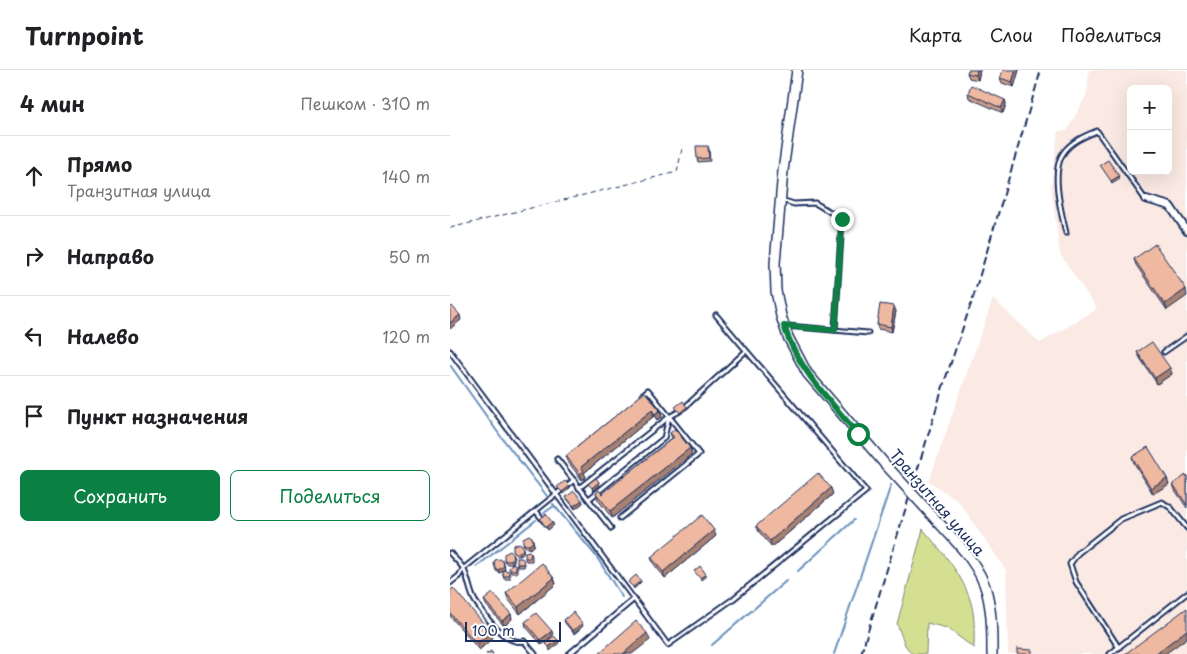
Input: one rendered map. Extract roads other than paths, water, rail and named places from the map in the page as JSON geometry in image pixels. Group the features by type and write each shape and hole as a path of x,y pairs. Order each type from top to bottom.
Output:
{"main road":[{"name":"Транзитная улица","path":"797,70 780,200 776,263 776,291 784,326 796,355 807,373 884,463 965,553 979,572 987,591 991,616 992,654"}],"street":[{"path":"1146,199 1170,206 1187,231"}],"lane":[{"path":"1066,233 1059,202 1058,168 1063,152 1079,139 1097,131 1146,199"},
{"path":"780,200 794,204 815,203 842,219 835,330"},
{"path":"450,352 452,358 668,645 733,599 866,491 716,316"},
{"path":"784,326 868,333"},
{"path":"1164,352 1187,336"},
{"path":"579,488 669,417 678,412 746,351"},
{"path":"620,518 699,454 648,390 641,396"},
{"path":"588,500 664,438 669,417"},
{"path":"557,459 611,528"},
{"path":"450,583 464,569 574,480"},
{"path":"1119,648 1076,582 1070,564 1078,553 1121,519 1162,502 1171,508 1187,528"},
{"path":"536,511 543,520"},
{"path":"450,553 464,569 475,601 490,621 506,637 518,642 524,641 535,654"},
{"path":"1110,654 1187,593"},
{"path":"569,654 634,599"}],"waterway":[{"path":"450,365 499,434 547,496"},
{"path":"834,654 891,485"},
{"path":"553,504 596,556 622,597"},
{"path":"544,513 554,506"},
{"path":"476,567 536,520"},
{"path":"798,571 854,520"},
{"path":"712,645 786,581"}],"railway":[{"path":"861,654 945,380 973,298 1041,70"}]}
